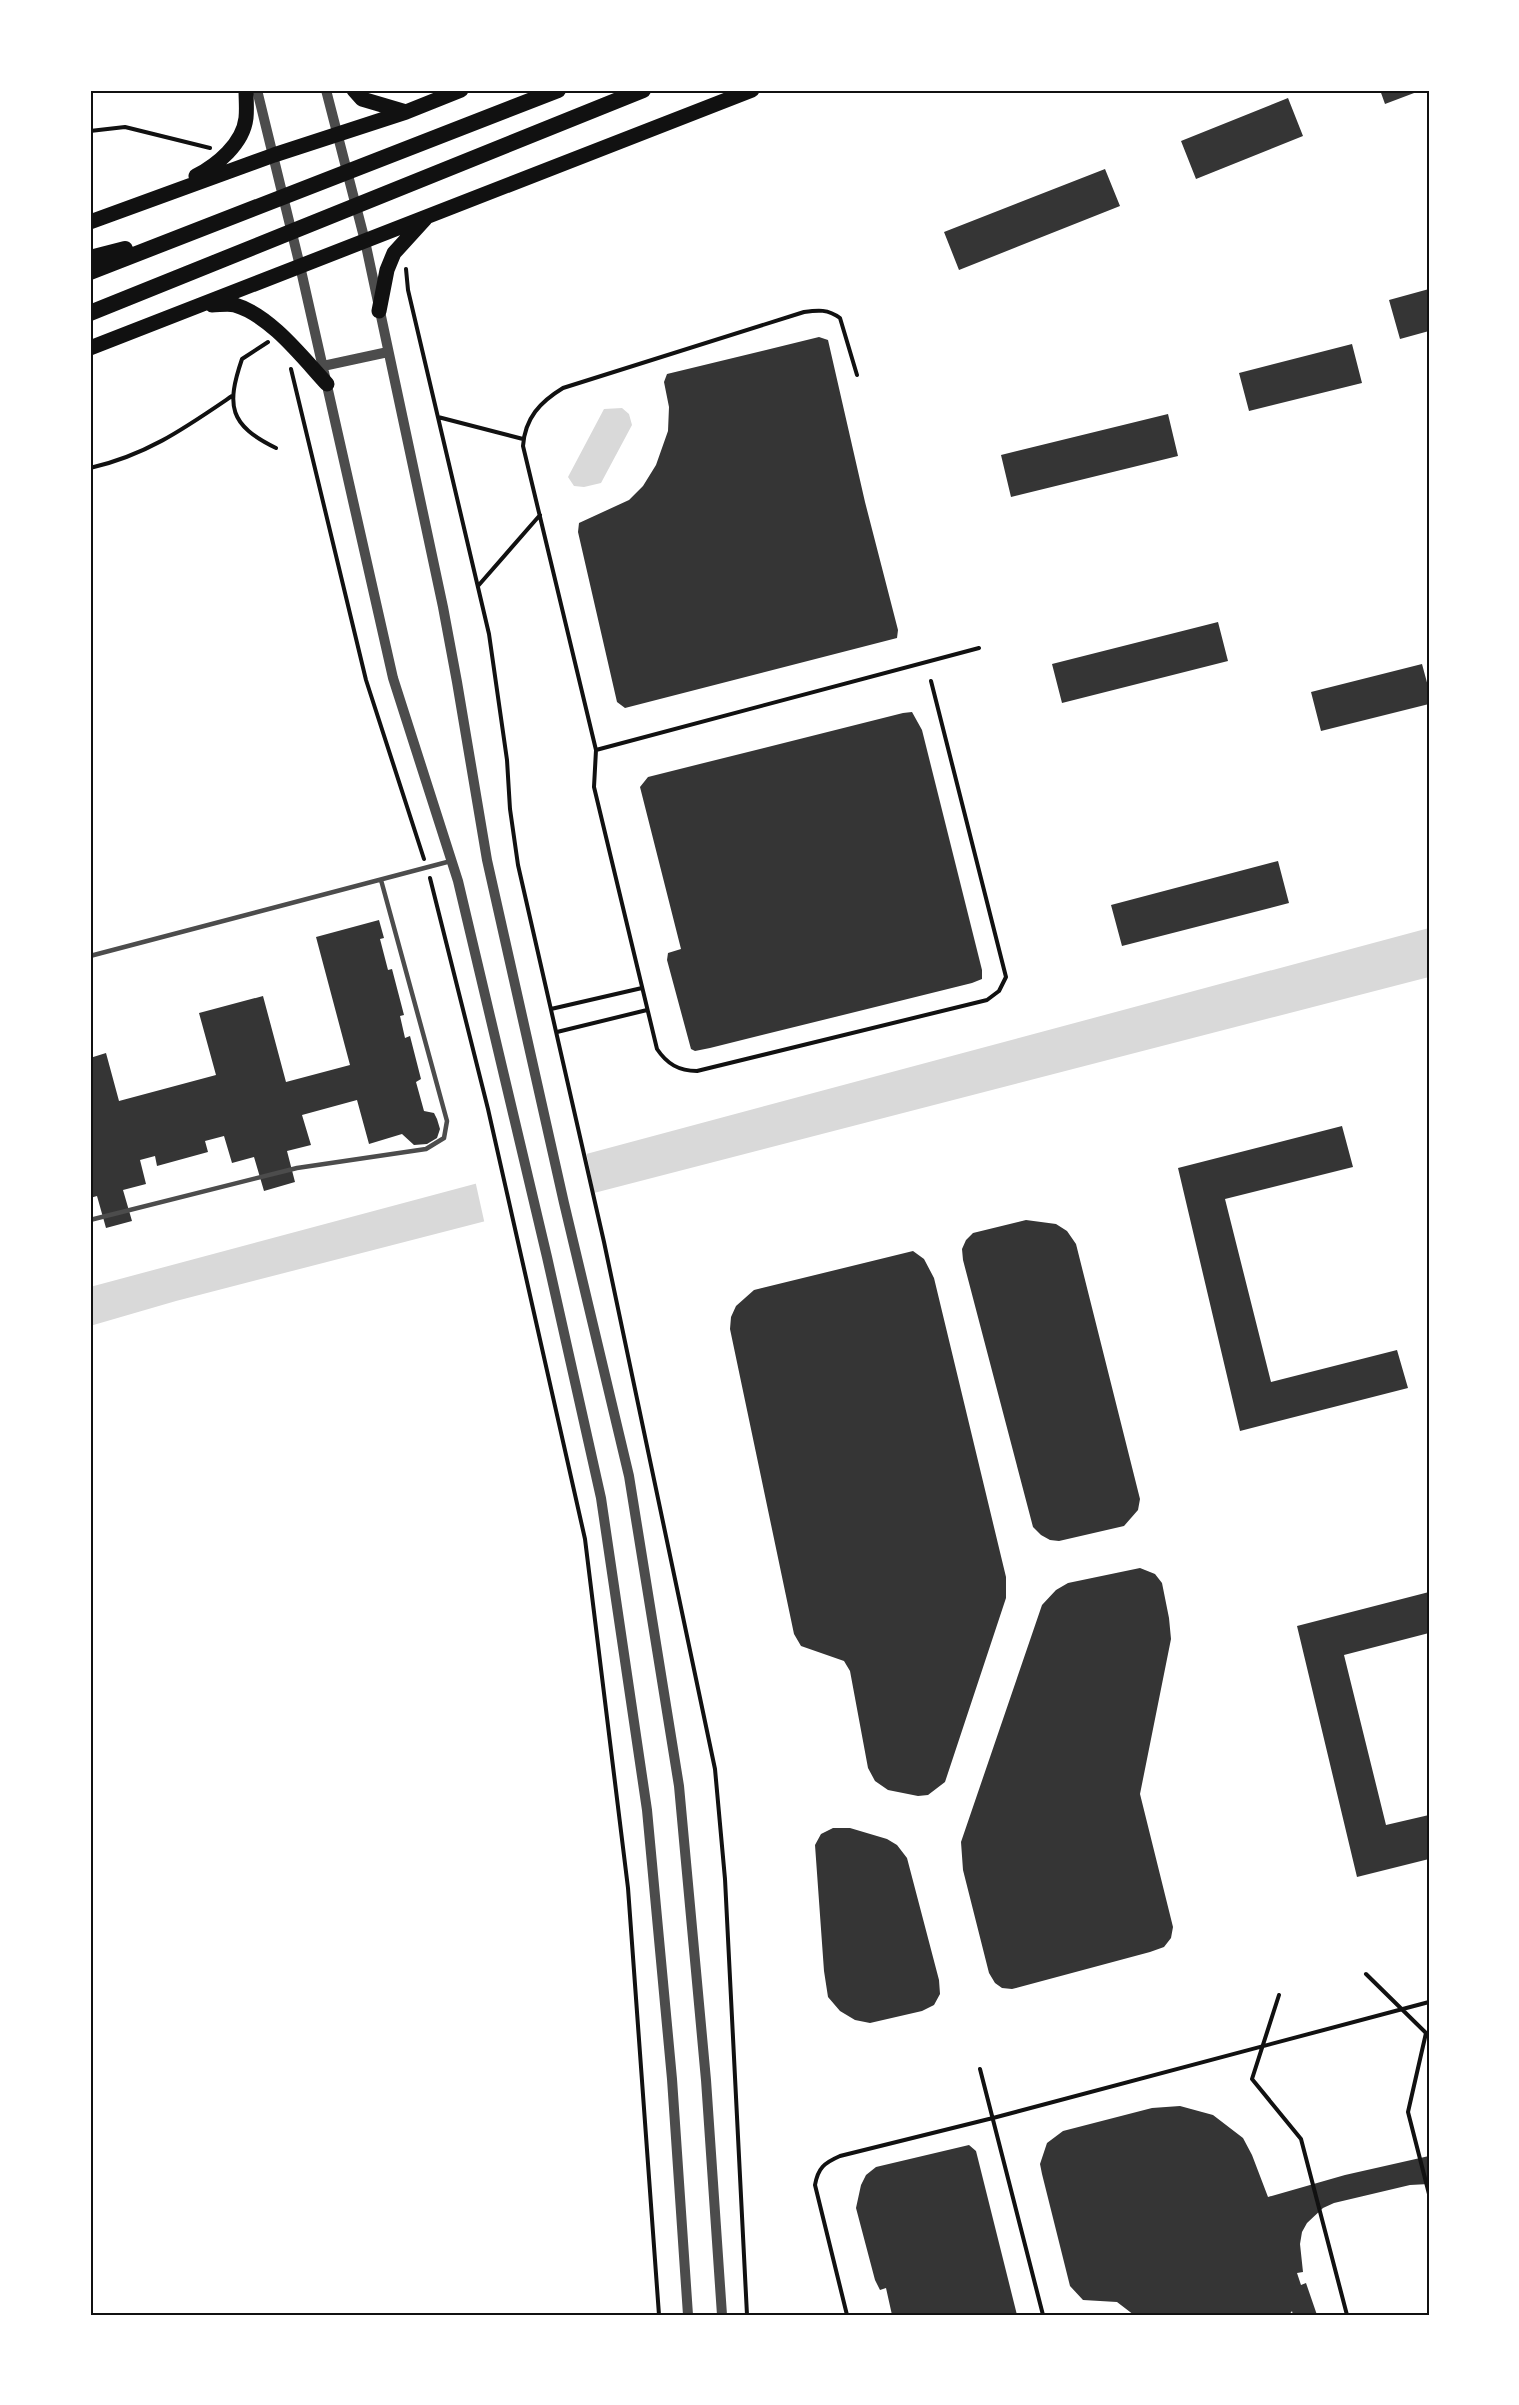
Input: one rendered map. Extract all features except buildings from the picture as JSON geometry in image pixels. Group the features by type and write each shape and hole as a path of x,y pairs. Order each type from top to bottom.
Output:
{"highway":[{"path":"90,272 558,90"},
{"path":"90,313 643,90"},
{"path":"90,258 188,234"},
{"path":"90,322 161,283"}],"main road":[{"path":"132,208 215,166 236,143 246,120 246,90"},
{"path":"354,90 362,99 406,112"},
{"path":"90,222 274,155 406,112 461,90"},
{"path":"90,348 752,90"},
{"path":"379,311 387,270 394,253 427,217"},
{"path":"203,305 233,305 254,314 279,335 327,384"}],"street":[{"path":"257,90 300,266 393,678 451,861 547,1257 601,1498 647,1810 672,2079 688,2315"},
{"path":"326,90 339,134 364,241 458,682 487,860 564,1203 629,1476 679,1786 706,2080 722,2315"},
{"path":"323,366 388,352"}],"lane":[{"path":"90,956 451,861"},
{"path":"90,1220 297,1168 426,1149 444,1138 447,1121 381,880"}],"path":[{"path":"406,263 408,290 489,634 507,760 510,809 518,865 598,1216 715,1770 725,1879 747,2315"},
{"path":"857,375 840,318 832,312 820,310 804,312 563,388 546,399 534,411 524,431 523,446 596,750 594,787 657,1049 665,1061 684,1071 697,1071 987,1000 999,991 1006,977 931,681"},
{"path":"276,448 255,438 243,428 236,415 232,396 242,359 279,335"},
{"path":"290,360 366,680 424,861"},
{"path":"90,468 117,462 167,439 232,396"},
{"path":"438,417 524,439"},
{"path":"478,587 540,515"},
{"path":"596,750 979,648"},
{"path":"428,871 518,1238 585,1539 591,1576 628,1888 659,2315"},
{"path":"552,1009 642,988"},
{"path":"557,1032 647,1010"},
{"path":"1366,1974 1426,2033 1408,2112 1429,2193"},
{"path":"1279,1995 1252,2079 1302,2139 1347,2315"},
{"path":"847,2315 815,2185 817,2173 825,2162 840,2156 993,2118 1429,2002"},
{"path":"980,2069 1043,2315"}],"shaded area":[{"path":"622,408 629,414 632,425 601,483 584,487 574,486 568,477 604,409"},
{"path":"1429,928 1429,977 176,1301 90,1326 90,1287"}],"pier":[{"path":"586,1151 595,1196 485,1225 475,1180"}]}
